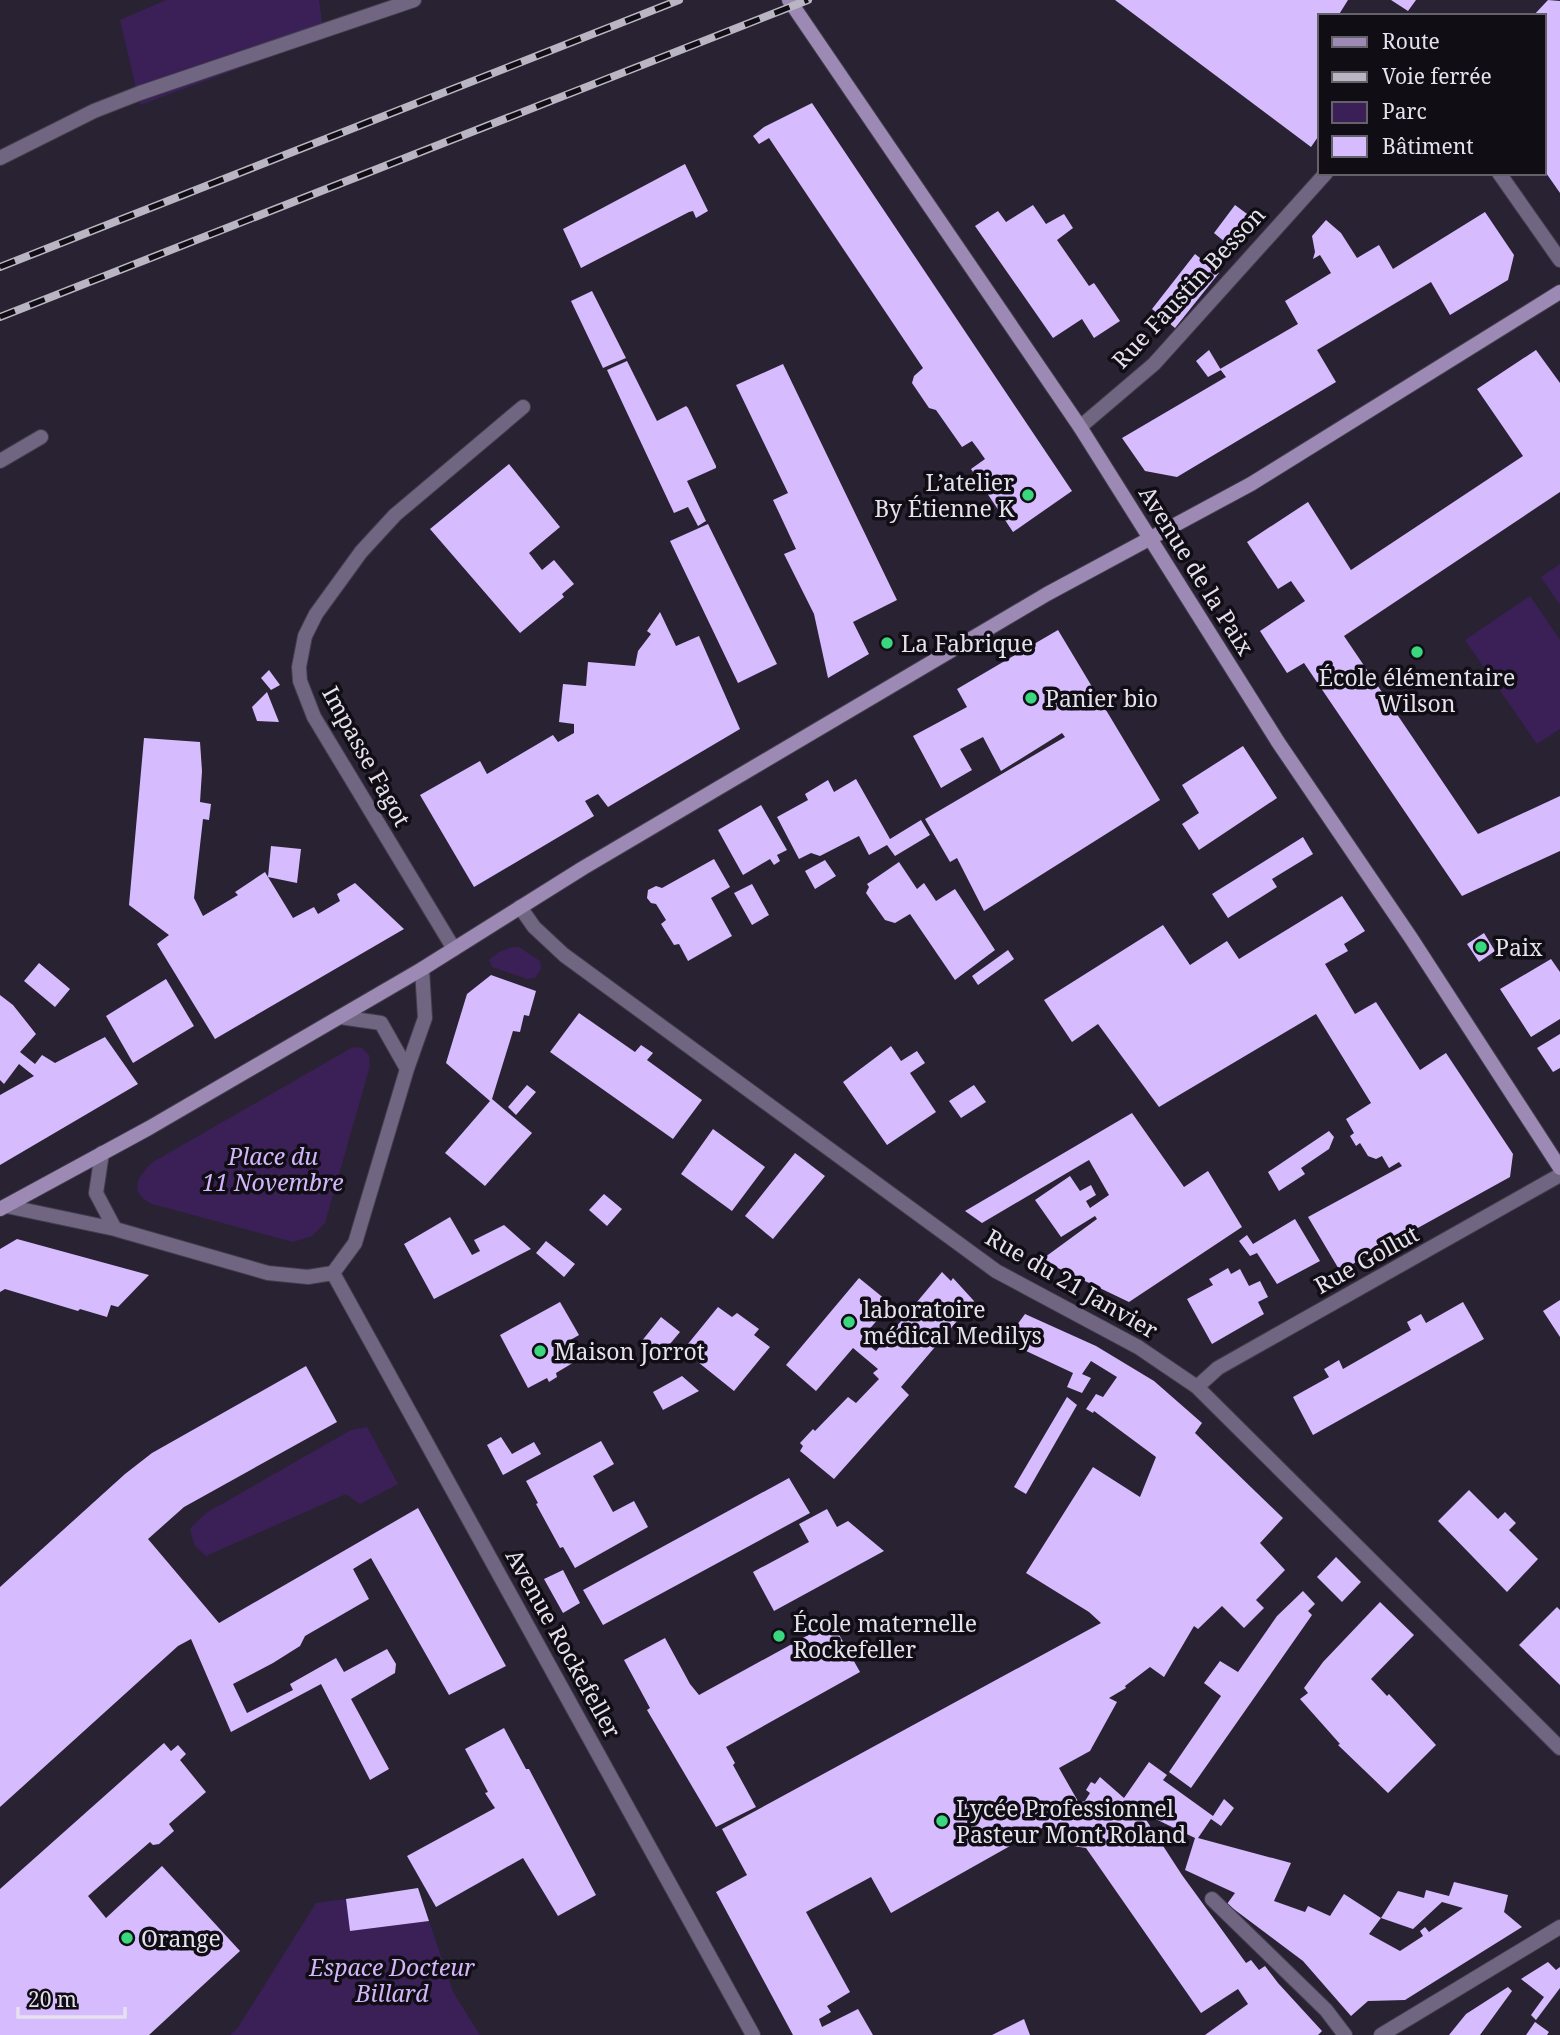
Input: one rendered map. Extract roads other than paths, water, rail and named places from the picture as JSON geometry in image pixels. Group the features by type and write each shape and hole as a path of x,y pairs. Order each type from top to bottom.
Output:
{"main road":[{"name":"Avenue de la Paix","path":"789,0 1080,427 1278,742 1411,938 1560,1168"},
{"path":"3,1208 422,969 520,907 1026,607 1251,484 1560,292"}],"street":[{"path":"0,158 94,111 140,93 414,0"},
{"name":"Rue Faustin Besson","path":"1080,427 1154,364 1324,175"},
{"path":"1500,175 1560,260"},
{"name":"Impasse Fagot","path":"454,949 314,717 300,681 300,654 316,614 361,552 395,516 523,407"},
{"path":"0,461 41,437"},
{"name":"Rue du 21 Janvier","path":"520,907 534,928 564,955 996,1271 1138,1347 1197,1387 1560,1748"},
{"path":"3,1208 115,1229 268,1273 308,1277 334,1273 355,1242 425,1018 422,969"},
{"path":"340,1017 381,1023 407,1069"},
{"path":"102,1153 96,1193 115,1229"},
{"name":"Rue Gollut","path":"1197,1387 1218,1368 1560,1175"},
{"name":"Avenue Rockefeller","path":"334,1273 753,2035"},
{"path":"1212,1899 1326,2010 1345,2035"},
{"path":"1381,2035 1560,1927"}],"railway":[{"path":"0,267 679,0"},
{"path":"0,317 808,0"}],"place":[{"name":"L’atelier By Étienne K","path":"1028,495"},
{"name":"La Fabrique","path":"887,643"},
{"name":"École élémentaire Wilson","path":"1417,652"},
{"name":"Panier bio","path":"1031,698"},
{"name":"Paix","path":"1481,947"},
{"name":"laboratoire médical Medilys","path":"849,1322"},
{"name":"Maison Jorrot","path":"540,1351"},
{"name":"École maternelle Rockefeller","path":"779,1636"},
{"name":"Lycée Professionnel Pasteur Mont Roland","path":"942,1821"},
{"name":"Orange","path":"127,1938"}],"park label":[{"name":"Place du 11 Novembre","path":"273,1169"},
{"name":"Espace Docteur Billard","path":"392,1980"}]}
